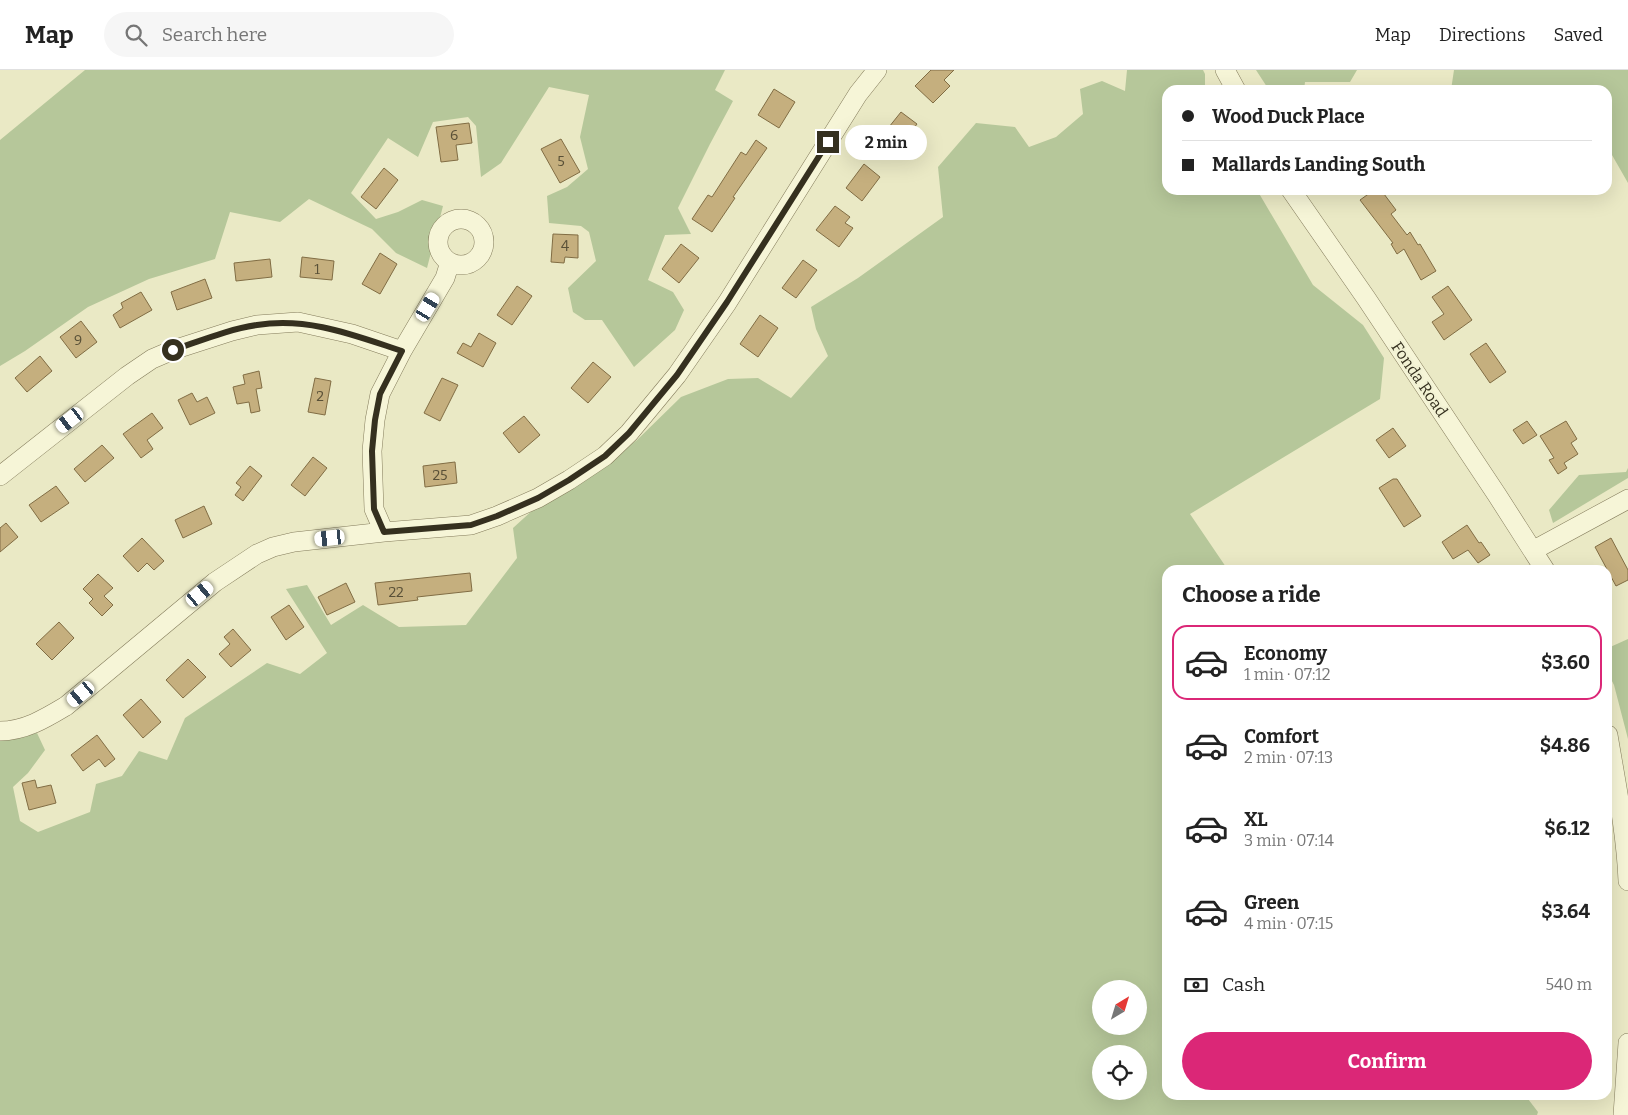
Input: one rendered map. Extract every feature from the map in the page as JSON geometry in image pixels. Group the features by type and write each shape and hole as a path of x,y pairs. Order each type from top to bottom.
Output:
{"street":[{"path":"0,731 25,727 47,718 66,706 215,582 257,554 273,547 294,542 471,525 497,516 546,494 605,456 629,433 677,375 727,302 858,94 877,70"},
{"path":"1224,70 1233,85"},
{"name":"Fonda Road","path":"1294,195 1371,306 1542,565"},
{"path":"384,532 374,509 372,451 380,394 402,351 445,278 450,262"},
{"path":"0,476 127,376 152,359 173,350 232,331 257,325 298,322 352,334 402,351"},
{"path":"1534,550 1628,499"},
{"path":"1612,758 1627,860 1628,881"},
{"path":"1623,1115 1628,1043"}],"green space":[{"path":"85,70 725,70 715,90 733,101 678,208 691,234 665,235 648,280 673,292 684,310 675,330 634,367 602,320 585,320 573,312 568,288 596,261 589,232 581,226 549,223 547,196 567,187 588,169 580,137 589,95 549,87 501,163 481,177 476,126 468,117 433,122 418,157 388,138 351,193 376,219 398,212 422,200 443,206 427,268 396,253 372,229 309,199 280,222 230,212 215,259 149,279 88,307 0,366 0,140"},
{"path":"1127,70 1203,70 1205,85 1162,85 1162,195 1260,195 1313,285 1363,325 1384,358 1380,399 1190,514 1225,565 1162,565 1162,1100 1529,1100 1538,1112 1537,1115 0,1115 0,741 37,733 45,750 28,773 13,787 20,821 38,832 90,812 96,784 122,776 139,751 167,760 185,718 267,663 300,674 327,653 286,589 307,585 331,625 363,605 399,627 466,625 517,558 513,528 535,508 590,475 637,440 681,397 728,379 758,378 791,398 828,356 816,329 811,307 858,278 943,217 938,167 976,123 1015,127 1029,147 1056,137 1083,114 1080,89 1102,81 1125,91"},
{"path":"1256,70 1357,70 1350,82 1305,82 1305,85 1266,85"},
{"path":"1454,70 1628,70 1628,183 1612,155 1612,85 1452,85"},
{"path":"1628,468 1628,478 1553,523 1549,510 1579,475 1626,472"},
{"path":"1628,639 1628,739 1612,681 1612,646"}],"building":[{"path":"931,70 954,70 944,80 950,86 933,103 915,86"},
{"path":"774,89 795,102 779,128 758,115"},
{"path":"901,112 917,124 907,137 914,143 905,155 881,137"},
{"path":"469,123 472,143 456,145 458,160 441,162 436,127"},
{"path":"561,139 580,172 560,183 541,149"},
{"path":"756,140 767,148 733,197 735,198 712,232 692,219 708,195 712,197 741,152 746,155"},
{"path":"864,164 880,177 862,201 846,188"},
{"path":"384,168 398,180 376,209 361,197"},
{"path":"1367,195 1385,195 1396,210 1391,214 1407,235 1410,232 1418,245 1420,244 1436,271 1421,280 1404,249 1397,254 1391,244 1393,243 1360,200"},
{"path":"835,206 850,217 845,223 853,228 839,247 816,230"},
{"path":"553,234 578,235 578,258 565,257 564,263 551,262"},
{"path":"681,244 699,258 679,283 662,269"},
{"path":"380,253 397,264 380,294 362,284"},
{"path":"302,257 334,261 332,280 300,277"},
{"path":"270,259 272,277 236,281 234,263"},
{"path":"803,260 817,270 796,298 782,288"},
{"path":"205,279 212,298 177,310 171,292"},
{"path":"517,286 532,296 512,325 497,315"},
{"path":"1448,286 1472,320 1444,340 1432,322 1444,314 1432,297"},
{"path":"141,292 152,310 120,328 113,315 123,308 121,303"},
{"path":"760,315 778,328 758,357 740,344"},
{"path":"81,321 97,342 76,358 60,337"},
{"path":"479,333 496,343 483,367 457,353 463,343 471,347"},
{"path":"1486,343 1506,372 1490,383 1470,354"},
{"path":"40,356 52,371 27,392 15,378"},
{"path":"593,362 611,377 588,403 571,388"},
{"path":"259,371 262,388 256,389 260,411 251,413 249,402 237,404 233,387 245,384 243,375"},
{"path":"315,378 331,381 325,415 308,412"},
{"path":"442,378 458,385 440,421 424,413"},
{"path":"192,393 197,402 207,397 215,413 190,425 178,400"},
{"path":"152,413 163,428 147,440 153,449 141,458 123,434"},
{"path":"524,416 540,435 519,453 503,433"},
{"path":"1527,421 1537,435 1523,444 1513,430"},
{"path":"1566,421 1577,439 1571,443 1578,454 1564,463 1567,468 1558,474 1549,460 1554,458 1540,436"},
{"path":"1393,428 1406,446 1389,458 1376,440"},
{"path":"102,445 114,458 85,482 74,469"},
{"path":"313,457 327,468 305,496 291,485"},
{"path":"455,462 457,483 425,487 423,466"},
{"path":"250,466 262,476 243,501 235,495 241,487 236,483"},
{"path":"1393,479 1397,479 1421,516 1404,527 1379,488"},
{"path":"56,486 69,503 41,522 29,505"},
{"path":"204,506 212,524 183,538 175,520"},
{"path":"6,523 18,537 0,552 0,528"},
{"path":"1467,525 1490,555 1478,563 1468,550 1453,559 1442,542"},
{"path":"142,538 164,561 154,570 147,563 138,572 123,556"},
{"path":"1611,538 1628,570 1628,580 1616,586 1612,579 1612,565 1605,565 1595,547"},
{"path":"470,573 472,591 417,597 418,600 378,605 375,583"},
{"path":"98,574 113,588 104,596 113,605 102,616 89,603 93,599 83,589"},
{"path":"346,583 355,602 327,615 318,597"},
{"path":"289,605 304,627 286,640 271,617"},
{"path":"59,622 74,638 52,660 36,644"},
{"path":"233,629 251,650 231,667 219,654 230,644 224,637"},
{"path":"188,659 206,677 183,698 166,680"},
{"path":"141,699 161,722 143,738 123,715"},
{"path":"97,735 115,759 105,767 99,759 83,771 71,755"},
{"path":"35,780 37,788 51,785 56,803 29,810 22,783"}],"route":[{"path":"173,350 257,325 298,322 352,334 402,351 380,394 375,420 372,451 374,509 384,532 471,525 538,498 569,480 605,456 629,433 677,375 727,302 828,142"}]}
